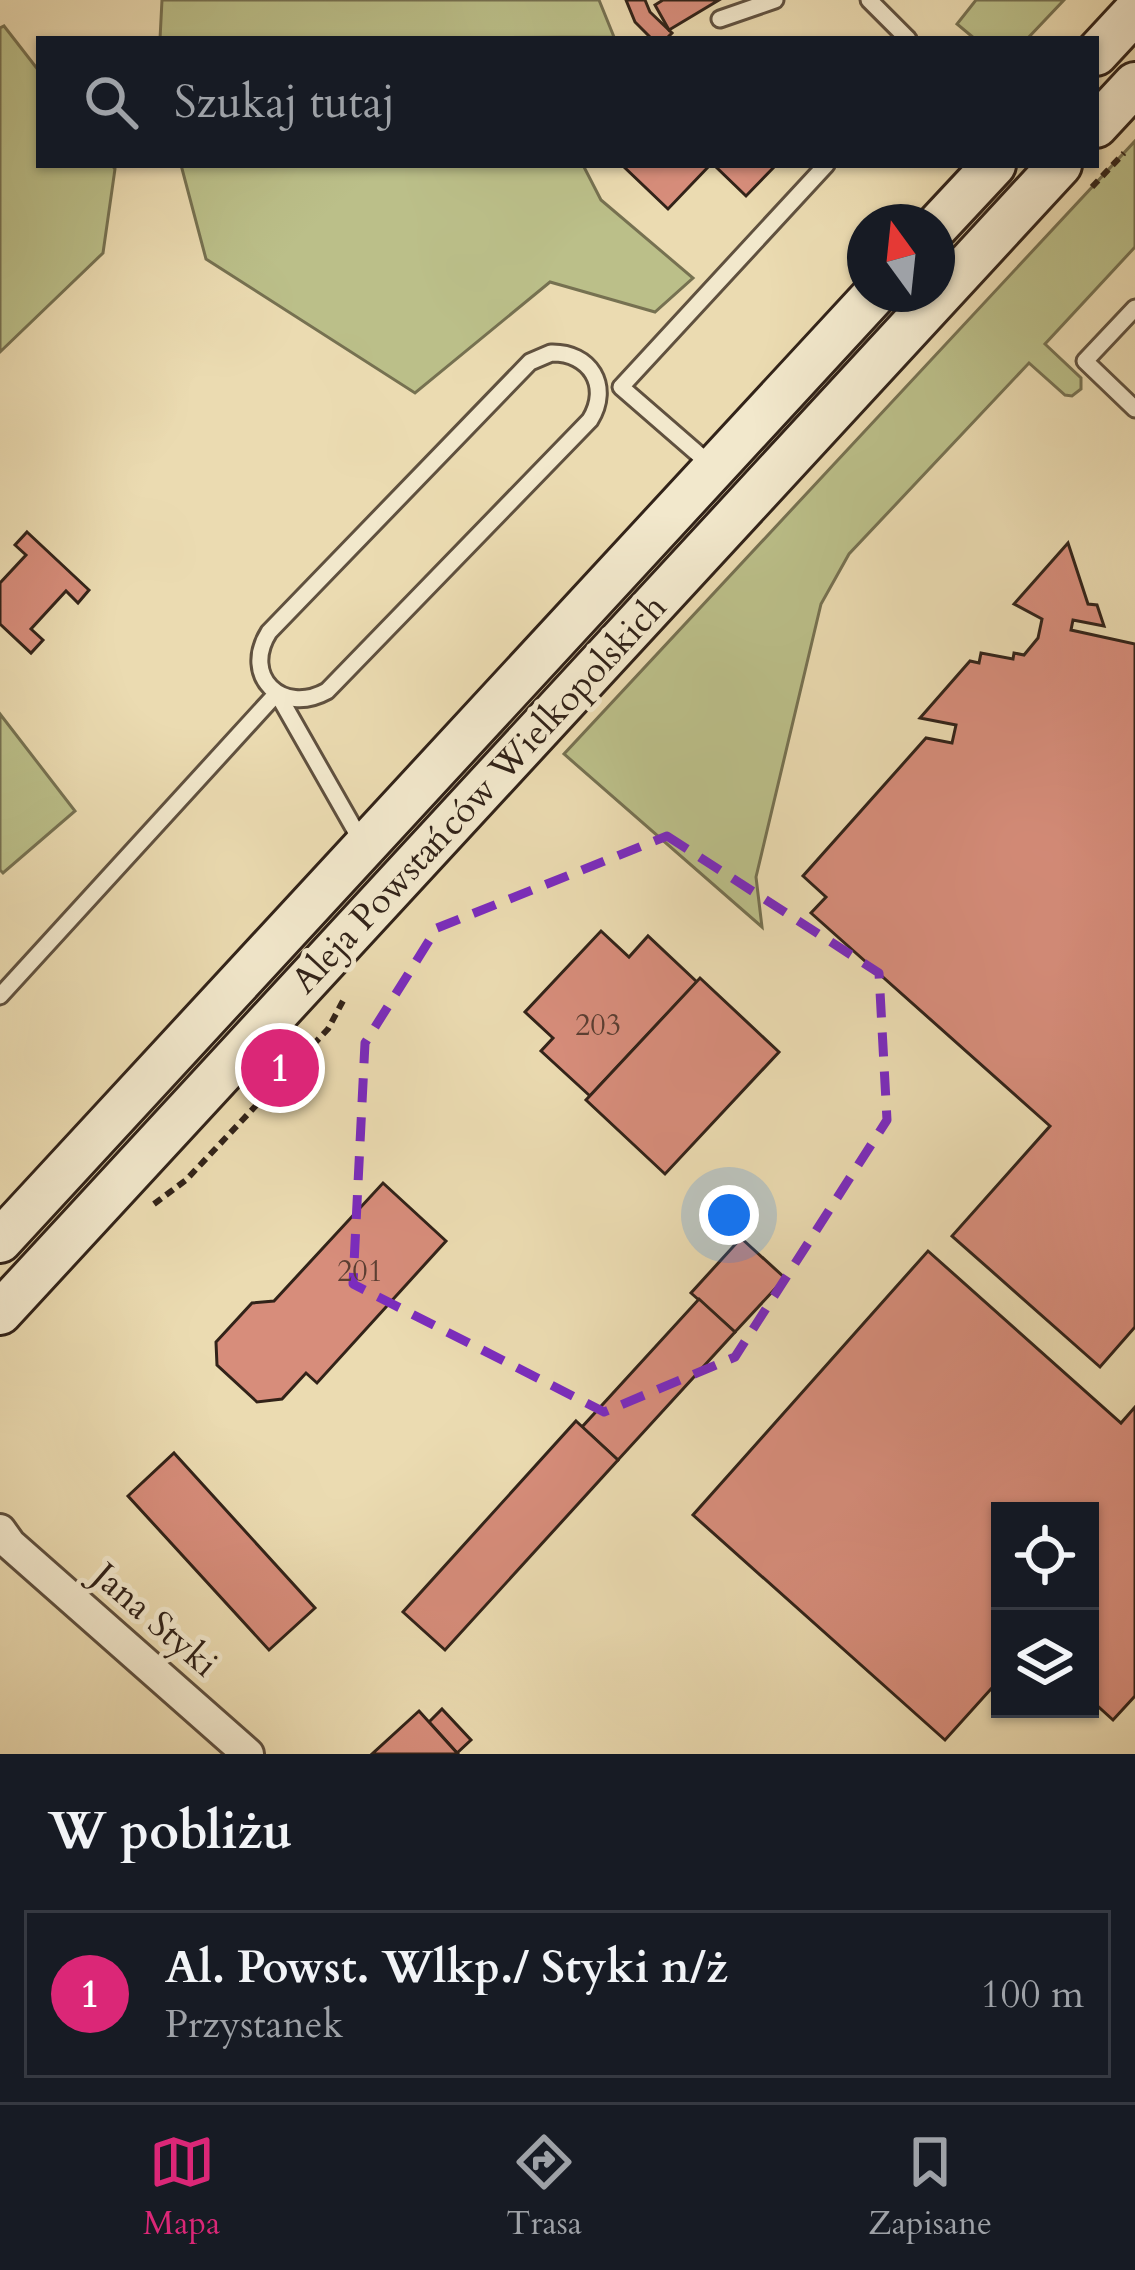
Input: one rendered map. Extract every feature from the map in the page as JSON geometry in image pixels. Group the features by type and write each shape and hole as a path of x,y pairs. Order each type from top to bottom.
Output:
{"main road":[{"path":"1099,51 1135,12"},
{"path":"1099,123 1135,84"},
{"path":"955,207 991,168"},
{"name":"Aleja Powstańców Wielkopolskich","path":"0,1312 778,459 1057,168"},
{"name":"Aleja Powstańców Wielkopolskich","path":"0,1240 364,846 724,477 859,312"}],"street":[{"name":"Jana Styki","path":"3,1542 248,1754"}],"lane":[{"path":"719,19 775,0"},
{"path":"869,0 905,36"},
{"path":"277,693 299,700 327,691 590,420 823,168"},
{"path":"1135,308 1085,361 1135,409"},
{"path":"364,846 277,693 262,675 259,660 269,632 530,362 559,352 587,364 599,391 590,420"},
{"path":"621,387 724,477"},
{"path":"0,996 277,693"}],"highlighted area":[{"path":"667,836 879,973 887,1120 735,1357 604,1412 353,1284 365,1043 437,928"}],"green space":[{"path":"162,0 599,0 614,36 160,36"},
{"path":"976,0 1064,0 1030,36 971,36 957,24"},
{"path":"4,26 36,67 36,168 115,169 103,253 0,352 0,28"},
{"path":"1135,141 1135,247 1045,344 1081,378 1081,389 1065,395 1029,363 849,554 821,604 756,877 762,927 564,754"},
{"path":"182,168 585,168 601,200 693,278 655,312 550,282 415,393 206,259"},
{"path":"0,714 75,811 3,873 0,870"}],"building":[{"path":"626,0 645,0 650,12 672,33 649,36 635,22"},
{"path":"663,0 719,0 669,30 655,5"},
{"path":"625,168 707,168 668,209"},
{"path":"717,168 773,168 746,196"},
{"path":"27,532 89,590 78,603 66,591 31,629 43,640 31,653 0,624 0,583 26,555 15,545"},
{"path":"1068,543 1088,604 1097,605 1104,626 1073,620 1071,630 1135,644 1135,1327 1100,1367 952,1236 1050,1126 811,913 826,897 803,876 926,738 952,743 956,725 920,718 970,661 979,663 981,653 1013,659 1014,653 1024,655 1038,638 1042,619 1014,604"},
{"path":"601,931 629,957 648,936 697,982 590,1096 541,1051 553,1038 525,1012"},
{"path":"700,978 779,1052 665,1174 586,1100"},
{"path":"383,1183 446,1241 317,1383 306,1373 282,1399 257,1402 217,1365 216,1342 252,1303 274,1301"},
{"path":"741,1238 785,1278 735,1332 691,1293"},
{"path":"928,1251 1121,1423 1135,1407 1135,1696 1113,1720 1099,1707 1099,1502 991,1502 991,1689 945,1740 693,1515"},
{"path":"699,1299 735,1332 618,1460 582,1427"},
{"path":"576,1421 618,1460 445,1650 403,1612"},
{"path":"174,1453 315,1608 269,1650 128,1496"},
{"path":"442,1709 471,1740 457,1753 429,1722"},
{"path":"419,1711 458,1754 372,1754"}],"place":[{"name":"Al. Powst. Wlkp./ Styki n/ż","path":"280,1068"}]}
